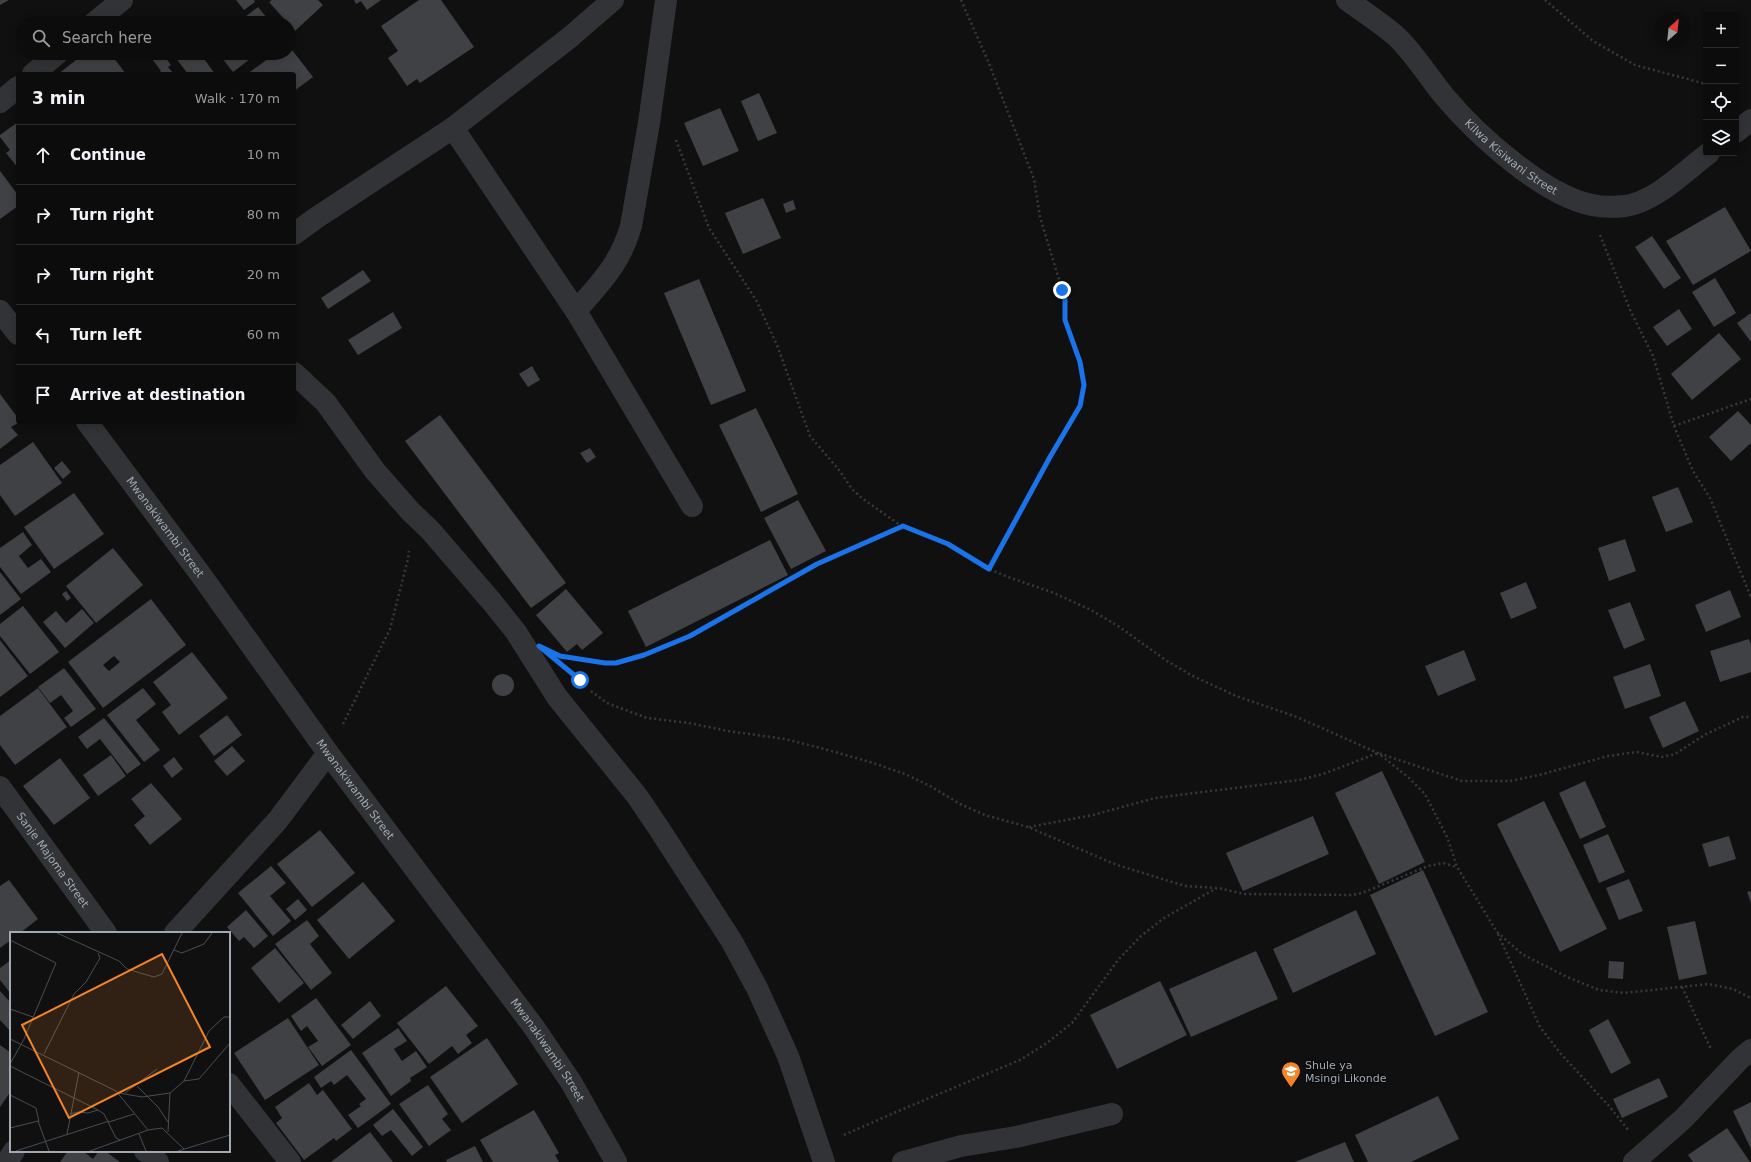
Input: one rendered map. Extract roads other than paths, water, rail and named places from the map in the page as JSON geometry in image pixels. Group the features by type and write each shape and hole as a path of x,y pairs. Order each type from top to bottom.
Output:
{"street":[{"path":"103,16 122,0"},
{"path":"296,233 453,128 569,38 613,0"},
{"path":"576,311 611,271 626,242 631,226 649,123 666,0"},
{"name":"Kilwa Kisiwani Street","path":"1347,0 1396,37 1467,122 1490,143 1549,188 1592,205 1626,206 1651,197 1705,156"},
{"path":"35,72 50,60"},
{"path":"0,102 16,89"},
{"path":"1739,130 1751,120"},
{"path":"453,128 576,311 692,506"},
{"path":"0,311 16,331"},
{"path":"296,375 326,403 375,471 460,564 516,632 557,698 637,796 698,888 757,988 788,1056 821,1156"},
{"name":"Mwanakiwambi Street","path":"88,424 201,575 328,753 533,1026 571,1082 616,1162"},
{"path":"176,932 278,820 328,753"},
{"name":"Sanje Majoma Street","path":"0,787 105,932"},
{"path":"1639,1157 1683,1119 1740,1059 1751,1050"},
{"path":"230,1085 290,1162"},
{"path":"903,1162 960,1146 1016,1137 1112,1114"},
{"path":"7,1162 13,1152"}],"place":[{"name":"Shule ya Msingi Likonde","path":"1291,1088"}]}
